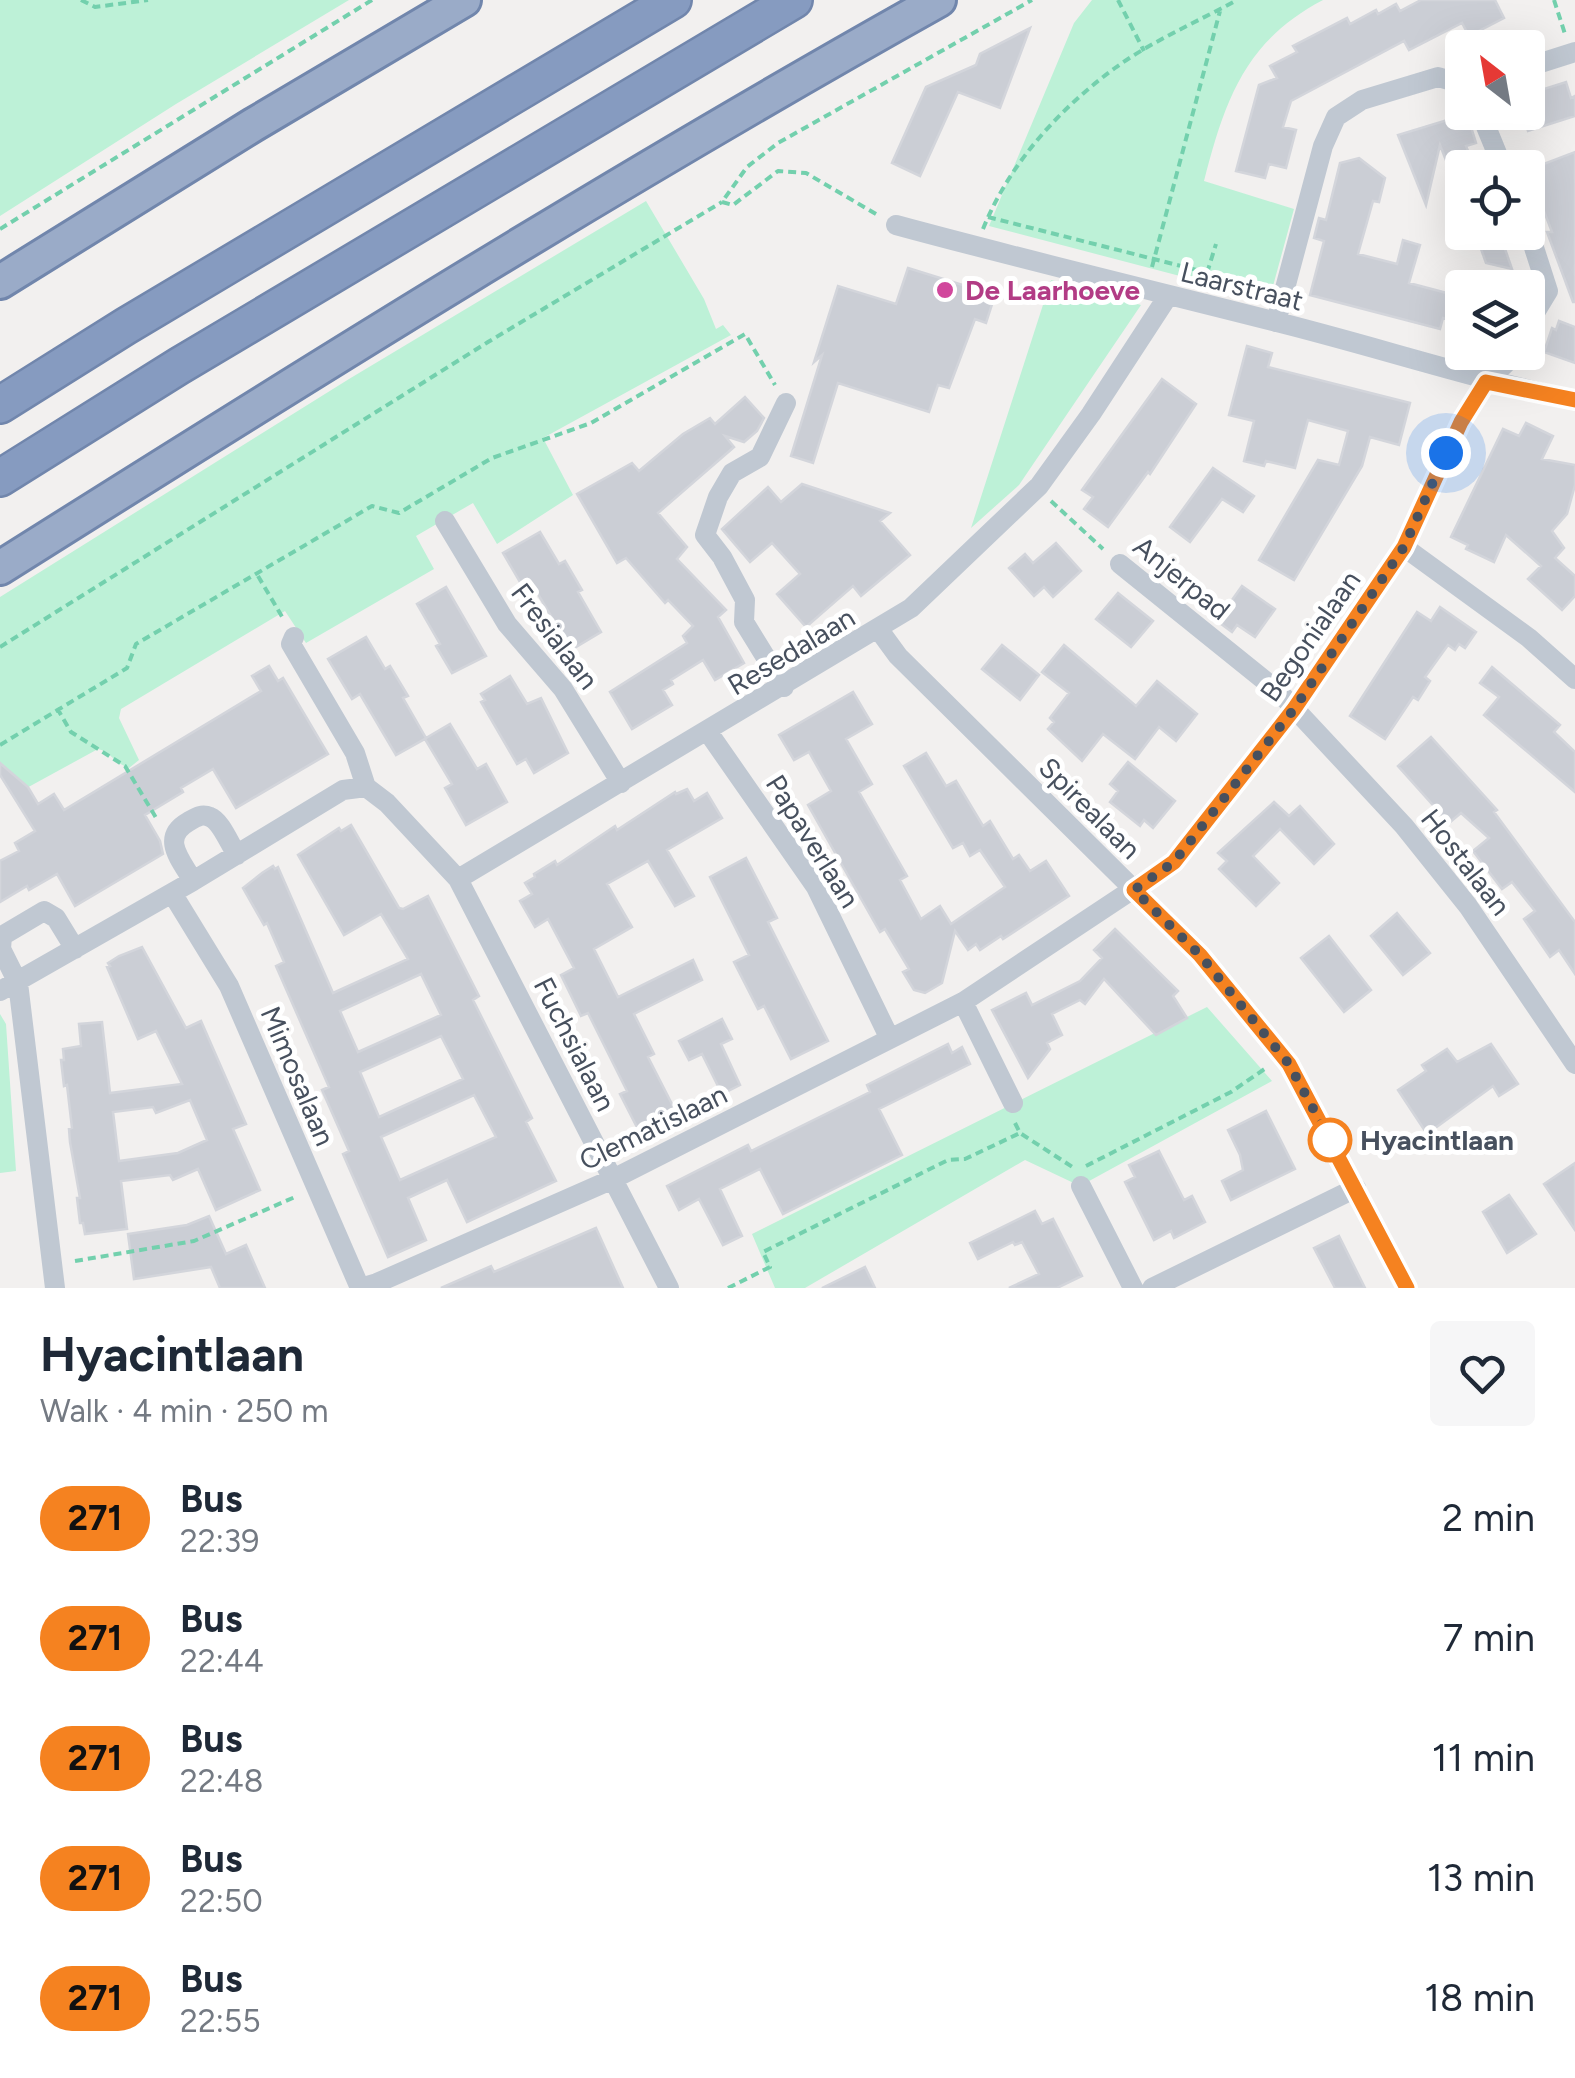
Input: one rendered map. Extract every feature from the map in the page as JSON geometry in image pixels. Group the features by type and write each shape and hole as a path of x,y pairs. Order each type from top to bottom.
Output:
{"highway":[{"path":"0,282 236,135 464,0"},
{"path":"0,405 673,0"},
{"path":"0,478 179,366 794,0"},
{"path":"0,568 672,152 939,0"}],"street":[{"path":"1545,61 1573,52"},
{"path":"1278,314 1323,146 1336,117 1362,100 1438,77 1445,79"},
{"name":"Laarstraat","path":"896,226 1145,291 1278,314 1486,382 1575,400"},
{"name":"Resedalaan","path":"458,878 911,608 1036,488 1091,414 1168,296"},
{"name":"Begonialaan","path":"1134,890 1174,862 1294,709 1404,547 1461,422 1486,382 1499,370"},
{"path":"784,687 744,622 745,600 706,535 718,497 732,474 760,457 786,403"},
{"name":"Fresialaan","path":"445,521 506,624 562,689 621,784"},
{"path":"1404,547 1529,638 1575,679"},
{"name":"Anjerpad","path":"1120,564 1294,709"},
{"name":"Spirealaan","path":"879,630 898,656 1200,955 1289,1064 1407,1288"},
{"path":"294,636 291,644 355,753 366,787 387,803 458,878"},
{"name":"Hostalaan","path":"1294,709 1404,826 1468,906 1575,1064"},
{"name":"Papaverlaan","path":"708,732 816,887 890,1039"},
{"path":"9,987 342,790 366,787"},
{"path":"193,881 173,845 173,835 200,815 216,820 237,855"},
{"name":"Fuchsialaan","path":"458,878 669,1288"},
{"name":"Clematislaan","path":"360,1288 613,1179 962,1002 1134,890"},
{"name":"Mimosalaan","path":"172,893 230,986 360,1288"},
{"path":"55,1288 2,936 44,911 56,918 75,949"},
{"path":"962,1002 1013,1104"},
{"path":"1081,1186 1133,1288"},
{"path":"1154,1288 1356,1188"}],"path":[{"path":"80,0 95,6 148,0"},
{"path":"0,228 372,0"},
{"path":"0,647 488,342 722,202 747,167 778,143 1032,0"},
{"path":"1118,0 1144,51"},
{"path":"976,247 988,217 1030,148 1056,120 1116,67 1237,0"},
{"path":"1554,0 1573,52"},
{"path":"1145,291 1220,9"},
{"path":"722,202 733,206 778,171 806,174 896,226"},
{"path":"988,217 1271,288 1266,302 1278,314"},
{"path":"1207,273 1216,244"},
{"path":"0,744 127,668 136,644 372,506 399,513 492,458 591,422 744,334 786,403"},
{"name":"Anjerpad","path":"1036,488 1120,564"},
{"path":"257,574 294,636"},
{"path":"57,708 71,732 125,766 159,822 173,835"},
{"path":"1013,1104 1007,1107 1020,1133 1077,1170 1230,1092 1260,1069 1289,1064"},
{"path":"728,1288 770,1267 763,1252 948,1160 964,1160 1020,1133"},
{"path":"51,1265 194,1240 316,1187"}],"green space":[{"path":"0,0 349,0 0,216"},
{"path":"1092,0 1323,0 1274,34 1242,76 1220,124 1204,181 1294,209 1270,297 989,226 1074,23"},
{"path":"646,201 704,299 716,329 723,325 731,335 543,438 573,495 497,544 473,503 416,536 434,569 306,643 285,611 121,709 119,718 139,760 129,768 98,749 23,790 0,765 0,597 349,379"},
{"path":"1051,280 1141,305 1019,485 971,528"},
{"path":"1207,1007 1272,1081 1080,1186 1025,1160 805,1288 775,1288 752,1234"},
{"path":"0,1014 6,1024 16,1171 0,1173"}],"building":[{"path":"1421,0 1495,0 1504,18 1481,30 1466,30 1462,23 1409,50 1404,41 1291,101 1283,127 1296,130 1286,168 1269,164 1265,178 1236,171 1259,85 1277,78 1270,66 1297,52 1293,46 1347,18 1350,24 1396,4 1400,11"},
{"path":"1030,28 1000,108 958,92 920,176 892,163 926,87 976,65 980,54"},
{"path":"1566,82 1571,98 1575,96 1575,116 1545,126 1545,89"},
{"path":"1445,121 1445,130 1472,130 1476,143 1466,146 1468,150 1445,150 1445,158 1440,145 1426,205 1398,135"},
{"path":"1575,152 1575,302 1547,232 1552,232 1545,214 1545,163"},
{"path":"1359,158 1385,178 1379,202 1373,201 1358,254 1397,264 1403,240 1420,245 1409,283 1445,293 1445,319 1440,329 1310,295 1324,241 1314,238 1319,218 1326,220 1340,163"},
{"path":"1481,250 1505,250 1512,269 1486,263"},
{"path":"908,268 995,295 986,323 975,319 949,388 938,385 929,412 838,383 813,463 791,456 838,286 896,304"},
{"path":"1559,321 1575,327 1575,363 1545,352 1552,328 1556,330"},
{"path":"1247,346 1272,353 1268,367 1410,403 1399,445 1370,437 1362,466 1294,580 1259,560 1318,460 1339,465 1348,431 1308,420 1295,468 1244,461 1254,421 1229,415"},
{"path":"1162,379 1196,404 1150,474 1108,527 1084,509 1093,497 1082,490"},
{"path":"745,397 764,418 757,431 744,442 725,436 734,447 658,513 687,547 677,559 726,610 718,617 744,663 715,680 703,660 671,680 673,684 663,690 672,705 632,729 610,692 687,643 683,636 693,626 668,600 665,603 626,558 617,563 577,494 632,463 639,471 683,434 710,418 715,424"},
{"path":"1526,423 1553,436 1542,459 1575,465 1575,485 1567,514 1552,531 1564,548 1555,558 1575,576 1575,596 1562,610 1528,579 1541,566 1506,535 1494,562 1451,537 1503,429 1519,436"},
{"path":"1213,468 1254,496 1243,512 1222,499 1190,542 1170,527"},
{"path":"802,484 890,513 880,521 910,555 861,596 853,586 806,627 777,594 800,574 772,543 750,562 722,529 768,487 781,502"},
{"path":"540,532 559,564 565,561 601,632 571,650 535,589 527,594 503,553"},
{"path":"1056,543 1081,571 1053,597 1044,587 1034,596 1009,568 1025,554 1033,563"},
{"path":"1242,586 1275,609 1255,637 1237,625 1232,632 1217,621"},
{"path":"446,587 486,656 452,673 417,604"},
{"path":"1118,593 1153,621 1131,647 1096,619"},
{"path":"1440,607 1476,632 1465,648 1459,644 1455,650 1448,645 1425,677 1430,681 1418,700 1413,697 1385,739 1350,716 1417,612 1431,621"},
{"path":"366,637 385,669 390,666 408,696 403,698 426,738 450,724 477,769 486,764 507,802 466,825 445,788 452,784 425,739 396,755 360,694 352,699 328,659"},
{"path":"1002,645 1039,675 1020,700 982,669"},
{"path":"1064,645 1136,706 1157,681 1197,714 1176,741 1159,727 1135,759 1103,734 1082,761 1048,729 1054,722 1050,718 1069,693 1042,672"},
{"path":"269,666 278,681 283,678 328,754 236,808 213,769 181,788 183,792 145,815 163,854 75,906 57,874 0,902 0,861 19,851 15,843 35,831 0,775 0,763 28,787 38,804 54,794 64,810 261,691 252,676"},
{"path":"1492,667 1560,725 1554,732 1575,752 1575,792 1484,715 1499,697 1480,683"},
{"path":"510,676 527,704 541,698 568,753 534,773 526,759 517,764 481,702 485,700 481,694"},
{"path":"853,692 872,724 846,739 872,784 859,792 907,876 900,880 921,919 940,906 951,924 1005,887 980,850 970,856 963,843 953,848 904,766 926,753 946,786 956,781 983,826 990,821 1013,859 1019,855 1030,871 1046,861 1069,896 980,950 976,944 968,950 955,931 942,983 925,993 914,990 903,972 909,969 885,929 880,932 808,805 831,791 809,752 794,760 779,735"},
{"path":"1431,737 1497,810 1494,812 1575,922 1575,974 1559,950 1550,957 1524,919 1535,911 1512,882 1502,889 1473,851 1489,838 1461,813 1449,823 1398,766"},
{"path":"1128,762 1175,801 1153,828 1144,820 1140,826 1110,802 1118,791 1110,784"},
{"path":"687,789 694,801 707,793 722,818 667,850 694,896 675,906 648,861 607,884 632,927 594,949 618,997 693,960 702,980 634,1014 654,1054 648,1057 678,1116 641,1135 620,1094 627,1091 588,1013 581,1016 561,975 574,968 548,919 535,927 520,901 532,894 525,883 534,874 555,861 557,865 615,826 617,830 675,792"},
{"path":"1274,802 1289,816 1300,806 1334,844 1314,864 1280,829 1253,856 1279,883 1256,906 1219,869 1227,861 1218,853"},
{"path":"351,825 399,908 428,896 479,996 473,1000 532,1118 526,1122 556,1181 467,1222 447,1180 408,1198 426,1240 388,1257 343,1154 349,1151 322,1090 329,1087 276,966 284,962 267,923 264,925 243,888 273,866 278,867 333,993 408,959 381,914 344,935 298,855 339,828 341,831","holes":["421,974 441,1015 358,1052 340,1011","441,1036 463,1079 379,1117 360,1072","474,1095 496,1137 400,1180 381,1137"]},
{"path":"746,858 777,918 768,922 828,1041 791,1059 764,1006 758,1009 734,962 749,955 710,877"},
{"path":"1397,913 1430,953 1403,975 1371,936"},
{"path":"1115,929 1178,991 1173,996 1187,1018 1156,1035 1104,979 1085,1004 1080,1000 1052,1014 1062,1035 1047,1043 1050,1049 1028,1078 992,1010 1026,993 1032,1005 1080,981 1102,958 1094,950"},
{"path":"1329,936 1371,990 1344,1012 1301,958"},
{"path":"142,947 186,1028 201,1021 246,1124 233,1129 260,1190 216,1210 198,1169 173,1180 170,1175 121,1181 127,1229 85,1234 80,1223 67,1085 64,1086 61,1060 63,1049 81,1046 79,1024 102,1022 110,1093 182,1084 156,1031 138,1039 107,967 119,956","holes":["190,1100 207,1140 178,1153 119,1161 113,1112 153,1107 156,1113"]},
{"path":"722,1019 732,1039 721,1044 740,1085 722,1094 702,1054 689,1060 679,1041"},
{"path":"948,1044 952,1053 962,1047 970,1064 879,1109 902,1155 783,1214 760,1169 720,1189 742,1236 723,1245 699,1199 679,1210 667,1186 748,1145 751,1151 870,1092 867,1085"},
{"path":"1491,1044 1518,1084 1499,1096 1493,1086 1427,1134 1398,1090 1426,1071 1422,1065 1447,1049 1457,1062"},
{"path":"1266,1111 1295,1169 1231,1200 1222,1181 1243,1170 1228,1130"},
{"path":"1159,1151 1184,1200 1192,1196 1205,1222 1174,1238 1171,1231 1154,1240 1125,1182 1135,1177 1129,1165"},
{"path":"1575,1163 1575,1230 1544,1184"},
{"path":"1509,1195 1536,1234 1507,1253 1483,1212"},
{"path":"1035,1211 1042,1224 1053,1219 1082,1276 1057,1288 1009,1288 1039,1274 1022,1242 1013,1242 978,1259 970,1243"},
{"path":"209,1216 226,1254 246,1245 265,1288 220,1288 211,1267 134,1279 128,1234 187,1225"},
{"path":"596,1228 623,1288 441,1288 491,1266 494,1272"},
{"path":"1339,1236 1365,1288 1335,1288 1314,1248"},
{"path":"865,1267 875,1288 822,1288"}],"bus line":[{"name":"271","path":"1407,1288 1289,1064 1200,955 1134,890 1174,862 1294,709 1404,547 1461,422 1486,382 1575,400"}],"place":[{"name":"De Laarhoeve","path":"945,290"},
{"name":"Hyacintlaan","path":"1330,1140"}],"route":[{"path":"1330,1140 1289,1064 1200,955 1134,890 1174,862 1294,709 1404,547 1446,453"}]}
